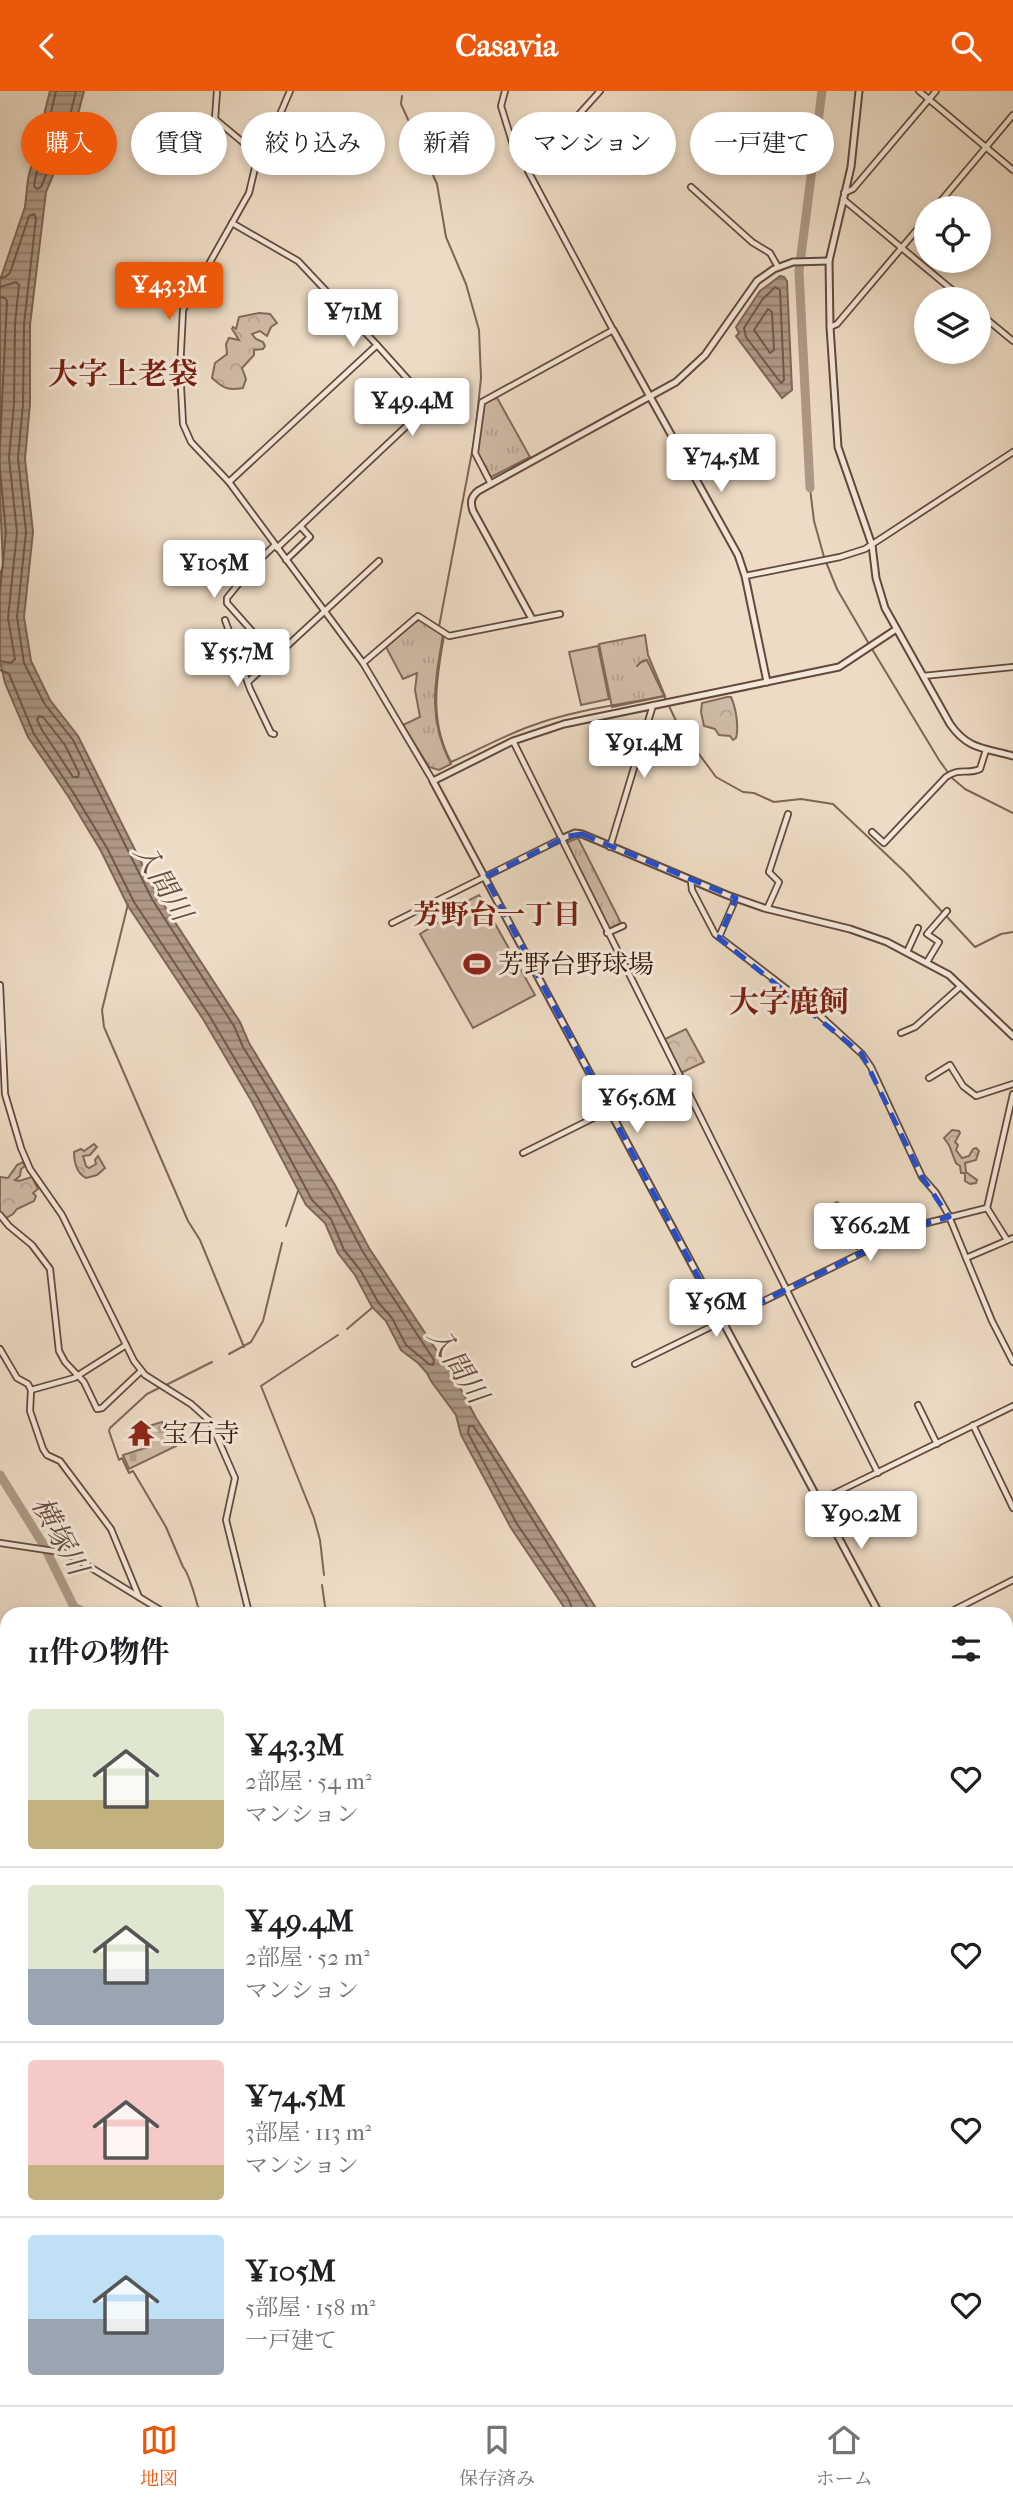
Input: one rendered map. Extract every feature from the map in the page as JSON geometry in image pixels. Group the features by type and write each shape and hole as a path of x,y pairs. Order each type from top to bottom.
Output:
{"street":[{"path":"217,91 215,119 241,141"},
{"path":"281,112 290,91"},
{"path":"505,91 501,106 509,132"},
{"path":"581,112 600,91"},
{"path":"859,91 850,167 829,261 830,327 838,447 872,545 879,590 895,630 960,737 975,747 1013,756"},
{"path":"919,91 1013,170"},
{"path":"843,196 853,189 936,91"},
{"path":"945,196 1013,115"},
{"path":"253,175 249,193 184,307 180,345 183,427 195,447 229,482 363,663 433,781 876,1607"},
{"path":"529,175 732,542 746,576 767,682"},
{"path":"691,187 752,241 770,253 778,267"},
{"path":"843,196 949,287"},
{"path":"232,223 298,261 430,404 300,527 253,566 227,598 227,603 275,657"},
{"path":"830,327 837,324 914,232"},
{"path":"532,619 473,511 472,496 676,382 714,345 757,281 778,267 805,260 829,261"},
{"path":"991,323 1013,341"},
{"path":"491,484 475,453 482,401 613,330"},
{"path":"229,482 377,345"},
{"path":"746,576 840,557 872,545 1013,452"},
{"path":"286,561 310,537 300,527"},
{"path":"248,682 379,561"},
{"path":"363,663 418,616 449,636 560,614"},
{"path":"225,620 248,682 271,733 274,734"},
{"path":"433,781 513,741 564,724 839,667 895,630"},
{"path":"922,676 1013,667"},
{"path":"610,847 653,705"},
{"path":"513,741 878,1473"},
{"path":"872,832 884,843 946,777 953,773 980,769 986,750"},
{"path":"767,909 779,881 769,872 788,814"},
{"path":"392,923 575,833 767,909 872,936 949,975 1013,1036"},
{"path":"691,881 692,890 709,926 719,937 814,1010 862,1054 871,1067 922,1177 942,1202 992,1321 1013,1362"},
{"path":"719,937 736,898"},
{"path":"927,962 939,942 927,935 947,911"},
{"path":"607,933 623,926"},
{"path":"906,953 918,928"},
{"path":"0,985 7,1100 15,1133 30,1169 62,1215 141,1371 191,1404 211,1421 233,1471 234,1487 226,1520 248,1607"},
{"path":"901,1033 915,1027 961,986"},
{"path":"929,1078 950,1065 963,1086 976,1096 1013,1084"},
{"path":"523,1153 678,1076"},
{"path":"966,1258 1010,1239 987,1208 1013,1094"},
{"path":"0,1102 7,1100"},
{"path":"635,1364 919,1225 987,1208"},
{"path":"0,1215 32,1245 50,1269 59,1351 65,1362 80,1375 99,1410 141,1371"},
{"path":"31,1390 63,1383 80,1375 126,1345"},
{"path":"0,1349 17,1378 28,1384 31,1390 30,1411 43,1449 47,1455 60,1461 111,1529 139,1597"},
{"path":"918,1405 937,1444"},
{"path":"819,1501 1013,1406"},
{"path":"972,1425 1013,1508"},
{"path":"0,1543 67,1553 155,1607"},
{"path":"960,1607 1013,1580"}],"highlighted area":[{"path":"582,834 736,898 719,938 862,1054 922,1177 949,1217 919,1225 722,1321 485,877 568,836"}],"green space":[{"path":"270,314 277,323 271,327 267,336 260,331 252,334 265,346 263,349 254,350 254,355 242,368 246,379 243,388 230,389 223,386 212,378 215,363 227,354 226,344 229,338 239,340 232,329 236,329 239,317"},
{"path":"496,396 530,457 491,477 477,453 484,403"},
{"path":"421,619 443,634 435,700 438,731 451,764 439,770 429,767 403,725 420,717 415,690 417,673 403,679 386,647"},
{"path":"645,635 648,655 665,696 612,707 599,644"},
{"path":"598,646 609,699 581,705 569,652"},
{"path":"731,697 736,717 737,734 733,740 730,736 719,735 715,729 704,726 701,712 702,703"},
{"path":"578,838 621,923 609,929 566,843"},
{"name":"芳野台野球場","path":"479,895 535,995 473,1028 420,934 442,920 448,911"},
{"path":"686,1029 704,1062 681,1073 665,1039"},
{"path":"952,1130 960,1133 955,1142 958,1145 956,1150 962,1158 969,1156 973,1149 979,1151 976,1160 965,1163 966,1172 977,1180 976,1183 965,1181 965,1173 961,1173 960,1166 944,1138"},
{"path":"94,1144 97,1147 90,1155 83,1156 86,1166 89,1168 96,1164 98,1156 105,1168 97,1175 86,1178 77,1167 74,1152 81,1149 84,1151"},
{"path":"23,1162 25,1166 15,1180 32,1177 38,1189 33,1193 36,1196 34,1201 6,1218 0,1212 0,1177 8,1178 17,1165"},
{"path":"837,1202 847,1212 847,1231 855,1234 869,1227 873,1235 858,1243 857,1249 835,1244 823,1223 823,1210"},
{"path":"162,1422 176,1446 129,1469 123,1455 151,1446 146,1427"}],"water":[{"path":"50,91 84,91 79,112 45,112"},
{"path":"29,175 53,175 46,192 30,325 30,404 25,459 33,532 24,617 31,661 50,700 78,736 158,896 240,1022 249,1043 335,1185 369,1248 456,1380 476,1418 595,1607 564,1607 511,1528 461,1435 456,1415 427,1373 401,1350 386,1321 372,1307 355,1275 338,1253 325,1223 306,1205 252,1102 203,1019 128,906 101,851 28,737 5,683 0,661 0,574 3,566 0,499 0,280 25,207"},
{"path":"780,276 787,281 792,390 782,398 736,336 739,333 736,327 760,291"}],"waterway":[{"path":"810,488 799,271 822,91"},
{"path":"402,96 401,104 437,184 446,237 466,284 479,330 481,378 475,436 438,632 444,636 436,700 444,747 451,762 547,720 664,696"},
{"path":"810,488 814,521 824,557"},
{"path":"826,562 837,589 869,644"},
{"path":"872,649 952,778 965,789 1013,813"},
{"path":"637,666 647,660 679,727 716,777 743,792 754,793 774,802 801,799 833,804 906,873 975,947 1001,934 1013,932"},
{"path":"128,904 102,1010 104,1027 188,1221 200,1240 244,1347"},
{"path":"286,1226 298,1191"},
{"path":"229,1354 251,1342 263,1321 282,1243"},
{"path":"347,1329 373,1307"},
{"path":"324,1575 320,1540 314,1518 261,1386 338,1335"},
{"path":"166,1385 212,1362"},
{"path":"161,1387 147,1394 109,1431 119,1460 122,1458 129,1473 133,1471 166,1527 188,1576 198,1607"},
{"name":"横塚川","path":"0,1475 43,1544 74,1607"},
{"path":"322,1585 325,1607"}],"place":[{"name":"芳野台野球場","path":"477,964"},
{"name":"宝石寺","path":"141,1433"}],"district":[{"name":"大字上老袋","path":"123,374"},
{"name":"芳野台一丁目","path":"497,914"},
{"name":"大字鹿飼","path":"789,1002"}],"water label":[{"name":"入間川","path":"163,882"},
{"name":"入間川","path":"458,1365"}]}
